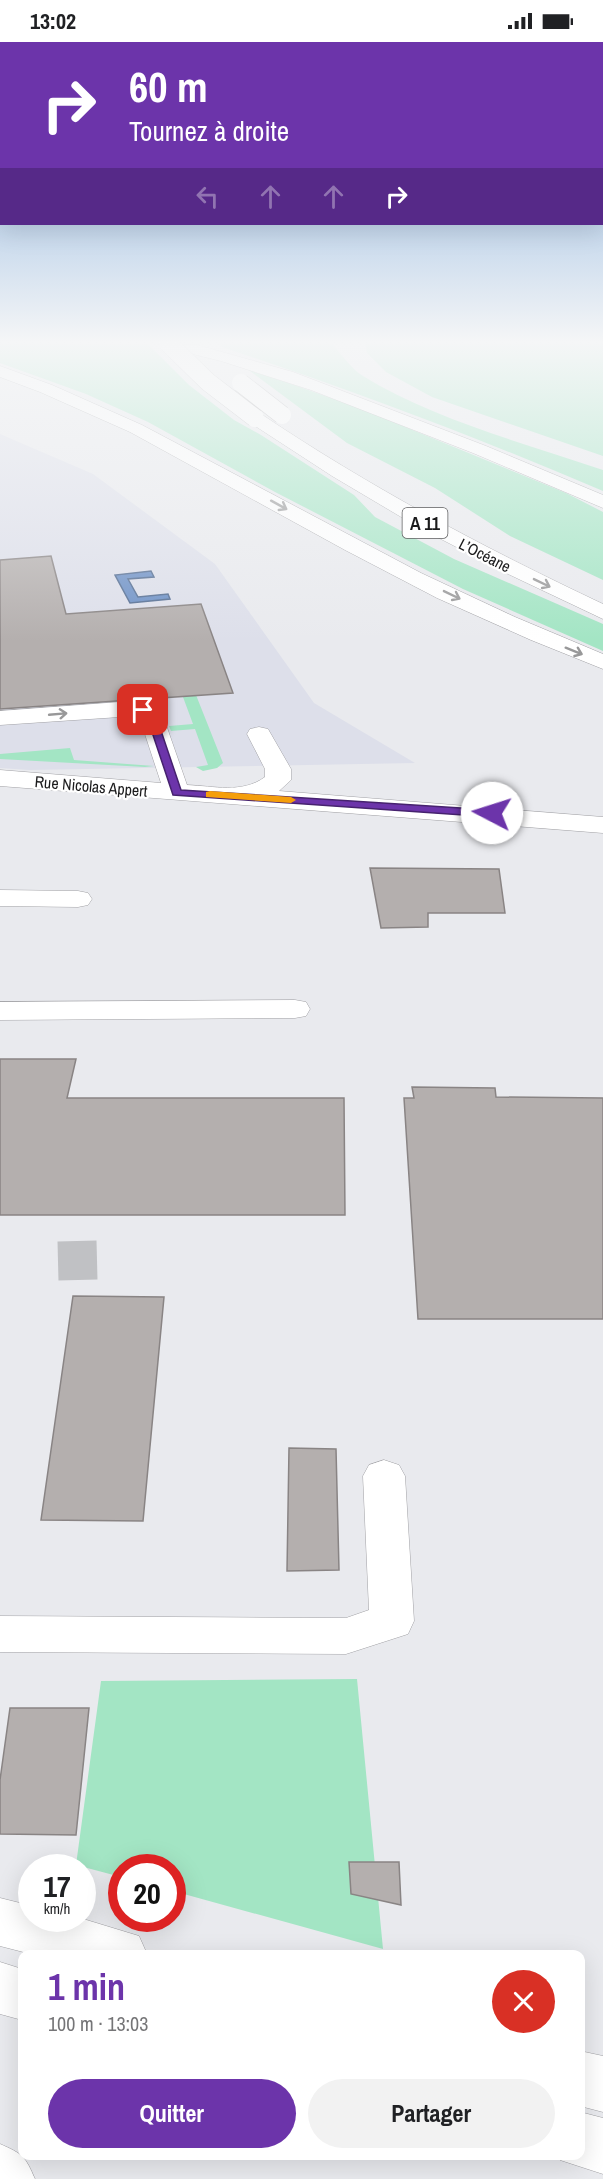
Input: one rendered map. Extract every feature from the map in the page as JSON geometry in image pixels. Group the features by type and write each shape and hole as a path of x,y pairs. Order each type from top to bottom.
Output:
{"main road":[{"path":"162,443 355,547 479,608 603,662"},
{"name":"L’Océane","path":"292,443 381,499 496,561 603,612"},
{"name":"L’Océane","path":"323,443 419,500 603,592"},
{"path":"462,443 603,502"},
{"path":"0,718 116,709 143,710 151,716 177,793"},
{"path":"239,796 263,791 278,780 278,769 259,734"},
{"name":"Rue Nicolas Appert","path":"0,778 177,793 470,811 603,825"},
{"path":"0,898 78,899"},
{"path":"0,1011 296,1009"},
{"path":"0,1634 346,1636 392,1621 384,1476"},
{"path":"0,1922 106,1950"},
{"path":"0,1988 18,1993"},
{"path":"585,2079 603,2084"},
{"path":"585,2141 603,2146"},
{"path":"0,2173 6,2179"}],"shaded area":[{"path":"0,443 20,443 93,474 215,564 314,703 415,763 29,770 0,768"}],"green space":[{"path":"186,443 273,443 354,495 375,517 454,559 603,624 603,651 463,589 275,492"},
{"path":"347,443 444,443 566,493 603,512 603,580 510,536 435,488"},
{"path":"485,443 521,443 603,470 603,491"},
{"path":"565,443 603,443 603,456"},
{"path":"196,695 223,763 217,768 203,771 196,767 208,765 195,729 171,731 169,726 193,724 183,697"},
{"path":"70,748 74,760 154,766 0,759 0,754"},
{"path":"357,1679 383,1949 186,1895 186,1854 108,1854 108,1874 96,1870 96,1854 77,1854 101,1681"}],"water":[{"path":"151,571 154,577 128,579 138,597 168,594 170,599 130,603 115,575"}],"building":[{"path":"51,556 66,614 201,604 233,693 0,709 0,560"},
{"path":"370,868 499,869 505,913 428,913 428,927 381,928"},
{"path":"0,1059 76,1059 67,1098 344,1098 345,1215 0,1215"},
{"path":"412,1087 495,1088 496,1097 603,1098 603,1319 418,1319 404,1098 414,1098"},
{"path":"73,1296 164,1297 143,1521 41,1520"},
{"path":"289,1448 336,1449 339,1570 287,1571"},
{"path":"10,1708 89,1708 76,1835 0,1834 0,1780"},
{"path":"349,1862 399,1862 401,1905 351,1894"}],"tunnel":[{"path":"58,1261 98,1260"}],"slow traffic":[{"path":"210,795 291,800"}],"route":[{"path":"143,710 151,716 177,793 492,813"}]}
